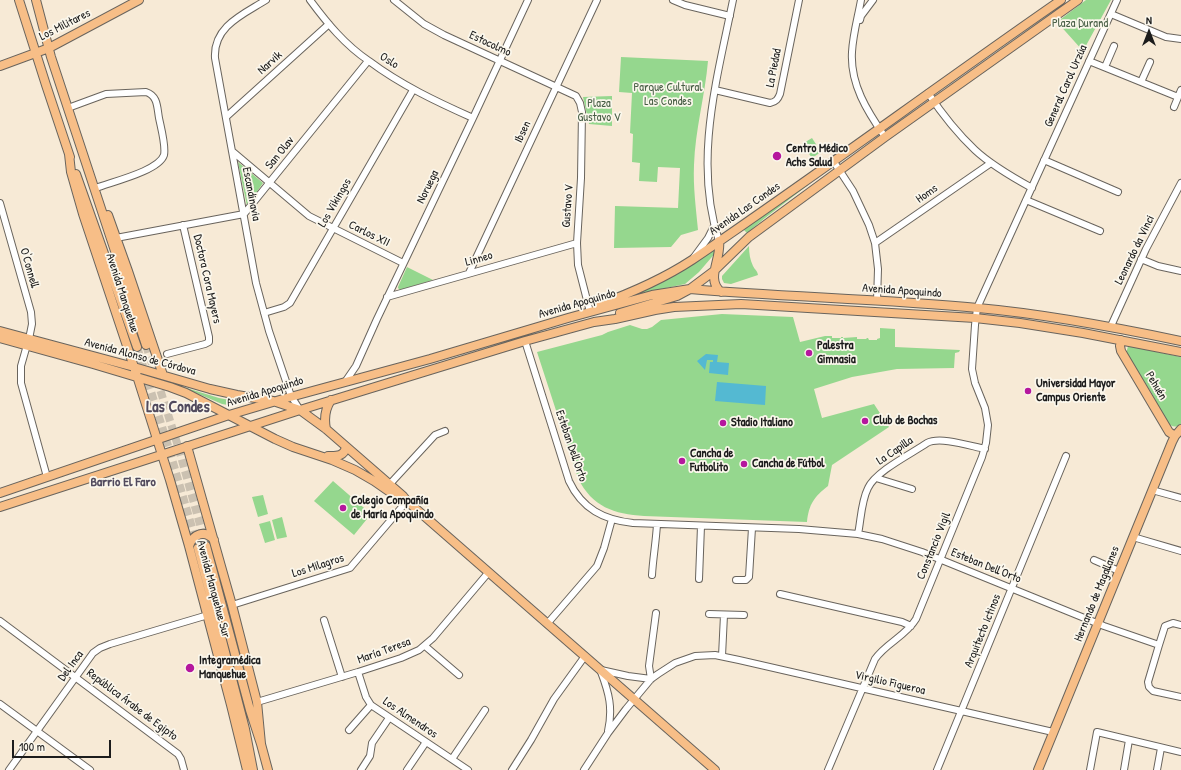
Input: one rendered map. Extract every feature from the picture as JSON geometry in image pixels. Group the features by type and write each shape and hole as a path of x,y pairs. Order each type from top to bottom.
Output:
{"main road":[{"name":"Avenida Manquehue","path":"19,0 69,154 137,347"},
{"name":"Avenida Manquehue","path":"36,0 48,48 146,345"},
{"name":"Los Militares","path":"0,66 48,48 139,0"},
{"name":"Avenida Las Condes","path":"568,318 644,286 692,260 834,162 928,93 1064,2 1078,0"},
{"name":"Avenida Las Condes","path":"594,322 678,296 690,289 714,271 749,237 934,102 1064,2"},
{"name":"Avenida Manquehue","path":"69,154 70,172 157,440"},
{"name":"Avenida Manquehue","path":"88,171 116,238 163,375"},
{"path":"719,241 720,251 714,271 715,284 721,292"},
{"name":"Avenida Apoquindo","path":"0,493 229,415 290,396 430,359 652,295 690,289 977,308 1111,326 1181,341"},
{"name":"Avenida Apoquindo","path":"0,507 331,400 454,364 525,341 594,322 674,307 741,304 975,318 1020,323 1083,333 1181,352"},
{"name":"Avenida Alonso de Córdova","path":"0,331 28,342 154,381 186,393 249,426 293,447 313,454"},
{"path":"1121,340 1126,336 1140,332"},
{"name":"Avenida Alonso de Córdova","path":"0,338 28,342 134,367 227,393 273,402 300,410"},
{"name":"Pehuén","path":"1121,340 1121,351 1169,432 1178,437"},
{"path":"326,430 325,415 331,400"},
{"path":"300,410 346,447 488,573 715,770"},
{"name":"Hernando de Magallanes","path":"1038,770 1152,490 1181,429"},
{"name":"Avenida Manquehue Sur","path":"157,440 194,547 245,730 253,770"},
{"name":"Avenida Manquehue Sur","path":"187,446 232,604 257,702 261,744"},
{"path":"313,454 336,456 343,454 346,447"},
{"path":"313,454 355,470 401,500 407,501"},
{"path":"194,547 195,537 202,533 210,535 214,540"},
{"name":"Avenida Manquehue Sur","path":"206,546 250,710 268,770"},
{"name":"Avenida Manquehue Sur","path":"194,547 208,615 246,770"}],"street":[{"name":"Escandinavia","path":"266,0 228,25 221,32 215,48 215,60 256,283 290,396 300,410"},
{"name":"Oslo","path":"310,0 341,37 368,61 413,90 473,118"},
{"name":"Estocolmo","path":"394,0 424,24 444,35 576,96 580,103"},
{"name":"Noruega","path":"345,382 356,366 387,297 528,0"},
{"name":"Ibsen","path":"469,273 597,0"},
{"path":"673,0 685,5 730,16"},
{"path":"719,241 714,226 709,195 707,161 708,134 715,90 734,0"},
{"name":"La Piedad","path":"715,90 770,103 778,99 799,0"},
{"path":"861,0 853,40 852,59 856,86 862,102 885,137"},
{"path":"853,40 861,16 873,0"},
{"name":"General Carol Urzúa","path":"977,308 1117,0"},
{"path":"1111,14 1166,37 1181,39"},
{"name":"Narvik","path":"226,117 329,24"},
{"path":"1105,67 1114,46"},
{"name":"San Olav","path":"244,214 368,61"},
{"path":"1089,61 1178,97"},
{"path":"1141,82 1150,62"},
{"name":"Los Vikingos","path":"264,313 284,307 290,303 413,90"},
{"path":"1174,107 1181,90"},
{"path":"68,108 106,94 146,92 152,95 157,102 164,150 162,160 146,170 96,188"},
{"path":"928,93 961,136 976,152 1032,188"},
{"name":"Gustavo V","path":"580,103 582,112 581,178 577,243 578,265 589,308"},
{"name":"Carlos XII","path":"232,151 309,216 403,263"},
{"path":"1044,160 1118,192"},
{"path":"834,162 853,192 869,225 875,243 878,269 877,301"},
{"name":"Homs","path":"875,243 991,163"},
{"name":"Leonardo da Vinci","path":"1111,326 1141,259 1181,184"},
{"path":"1026,200 1100,231"},
{"name":"O'Connell","path":"0,203 31,312 32,324 21,366 21,383 47,477"},
{"path":"116,238 244,214"},
{"name":"Doctora Cora Mayers","path":"167,354 205,344 208,342 209,337 183,225"},
{"path":"692,260 708,238 714,226"},
{"name":"Linneo","path":"387,297 577,243"},
{"path":"1141,259 1158,266 1181,271"},
{"name":"Constancio Vigil","path":"828,770 862,688 878,654 911,626 918,615 985,449 988,431 987,416 975,383 972,369 977,308"},
{"name":"Esteban Dell'Orto","path":"525,341 572,486 588,507 599,514 612,520 634,523 799,529 858,534 894,542 940,559 1097,623 1159,645"},
{"path":"389,485 435,435 445,431"},
{"name":"La Capilla","path":"858,534 869,486 876,478 892,466 934,440 943,440 985,449"},
{"name":"Arquitecto Ictinos","path":"937,770 1066,456"},
{"path":"876,478 912,489"},
{"path":"1152,490 1181,498"},
{"name":"Los Milagros","path":"232,604 350,568 407,501"},
{"path":"547,624 597,566 612,520"},
{"path":"652,575 657,524"},
{"path":"699,579 701,526"},
{"path":"736,580 746,580 750,577 752,528"},
{"path":"1133,537 1181,551"},
{"path":"1094,560 1119,571"},
{"name":"María Teresa","path":"257,702 407,656 425,646 488,573"},
{"path":"780,594 902,622 911,626"},
{"path":"601,670 622,675 651,679 649,666 656,613"},
{"path":"709,614 744,615"},
{"path":"722,656 724,614"},
{"name":"Del Inca","path":"10,770 93,653 100,648 208,615"},
{"path":"324,620 342,677"},
{"name":"República Árabe de Egipto","path":"0,621 178,754 184,770"},
{"path":"1181,625 1170,623 1165,626 1148,682 1149,687 1153,691 1181,697"},
{"path":"425,646 459,675"},
{"name":"Virgilio Figueroa","path":"584,770 608,733 651,679 675,663 688,658 708,655 722,656 1053,732"},
{"path":"512,770 554,699 585,656"},
{"path":"601,670 607,686 610,703 608,733"},
{"name":"Los Almendros","path":"358,672 366,697 372,705 389,718 452,759 460,768 468,770"},
{"path":"0,704 90,770"},
{"path":"349,730 372,705"},
{"path":"452,759 485,710"},
{"path":"361,770 370,756 372,743 389,718"},
{"path":"1090,770 1096,732 1181,752"},
{"path":"1124,770 1129,740"},
{"path":"407,770 426,742"},
{"path":"1158,770 1161,748"}],"green space":[{"name":"Plaza Durand","path":"1086,0 1111,0 1083,51 1057,22"},
{"name":"Parque Cultural Las Condes","path":"621,57 708,61 698,126 694,165 698,230 681,235 671,247 614,248 615,206 678,208 680,168 658,167 657,182 639,181 640,163 632,162 633,134 630,133 632,93 619,92"},
{"name":"Plaza Gustavo V","path":"612,96 612,126 589,124 583,97"},
{"path":"812,138 821,152 812,158 802,144"},
{"path":"238,162 263,183 247,206"},
{"path":"807,184 808,185 747,233 742,228"},
{"path":"749,246 751,261 758,275 731,284 724,283 722,276"},
{"path":"715,248 717,251 699,272 685,284 647,292 616,301"},
{"path":"407,267 433,280 400,290 398,287"},
{"name":"Stadio Italiano","path":"722,314 793,317 800,342 825,336 832,336 832,338 857,337 857,339 868,338 869,340 877,340 880,338 880,328 895,329 895,347 960,350 959,352 955,353 954,368 897,369 852,377 814,389 822,418 874,404 889,427 832,465 828,486 813,501 809,510 807,522 633,515 614,511 597,502 590,496 578,478 537,352 602,335 630,325 647,329 661,320"},
{"path":"1128,346 1181,357 1181,424 1174,426 1167,423 1151,392 1126,354"},
{"path":"180,386 240,403 234,406 222,404"},
{"name":"Colegio Compañía de María Apoquindo","path":"333,481 371,514 354,535 314,501"},
{"path":"263,495 268,514 258,517 252,497"},
{"path":"282,517 287,537 277,539 272,520"},
{"path":"270,521 275,540 265,543 259,524"}],"water":[{"path":"706,354 718,355 717,362 729,363 728,375 709,373 710,362 713,362 713,360 707,360 705,370 697,361"},
{"path":"717,382 766,386 765,405 715,401"}],"tunnel":[{"path":"146,345 178,446 206,546"},
{"path":"137,347 198,548"}],"place":[{"name":"Centro Médico Achs Salud","path":"777,156"},
{"name":"Palestra Gimnasia","path":"809,353"},
{"name":"Universidad Mayor Campus Oriente","path":"1028,391"},
{"name":"Club de Bochas","path":"865,421"},
{"name":"Stadio Italiano","path":"723,423"},
{"name":"Cancha de Futbolito","path":"682,461"},
{"name":"Cancha de Fútbol","path":"744,464"},
{"name":"Colegio Compañía de María Apoquindo","path":"343,508"},
{"name":"Integramédica Manquehue","path":"190,668"}],"district":[{"name":"Las Condes","path":"178,408"},
{"name":"Barrio El Faro","path":"123,483"}]}
